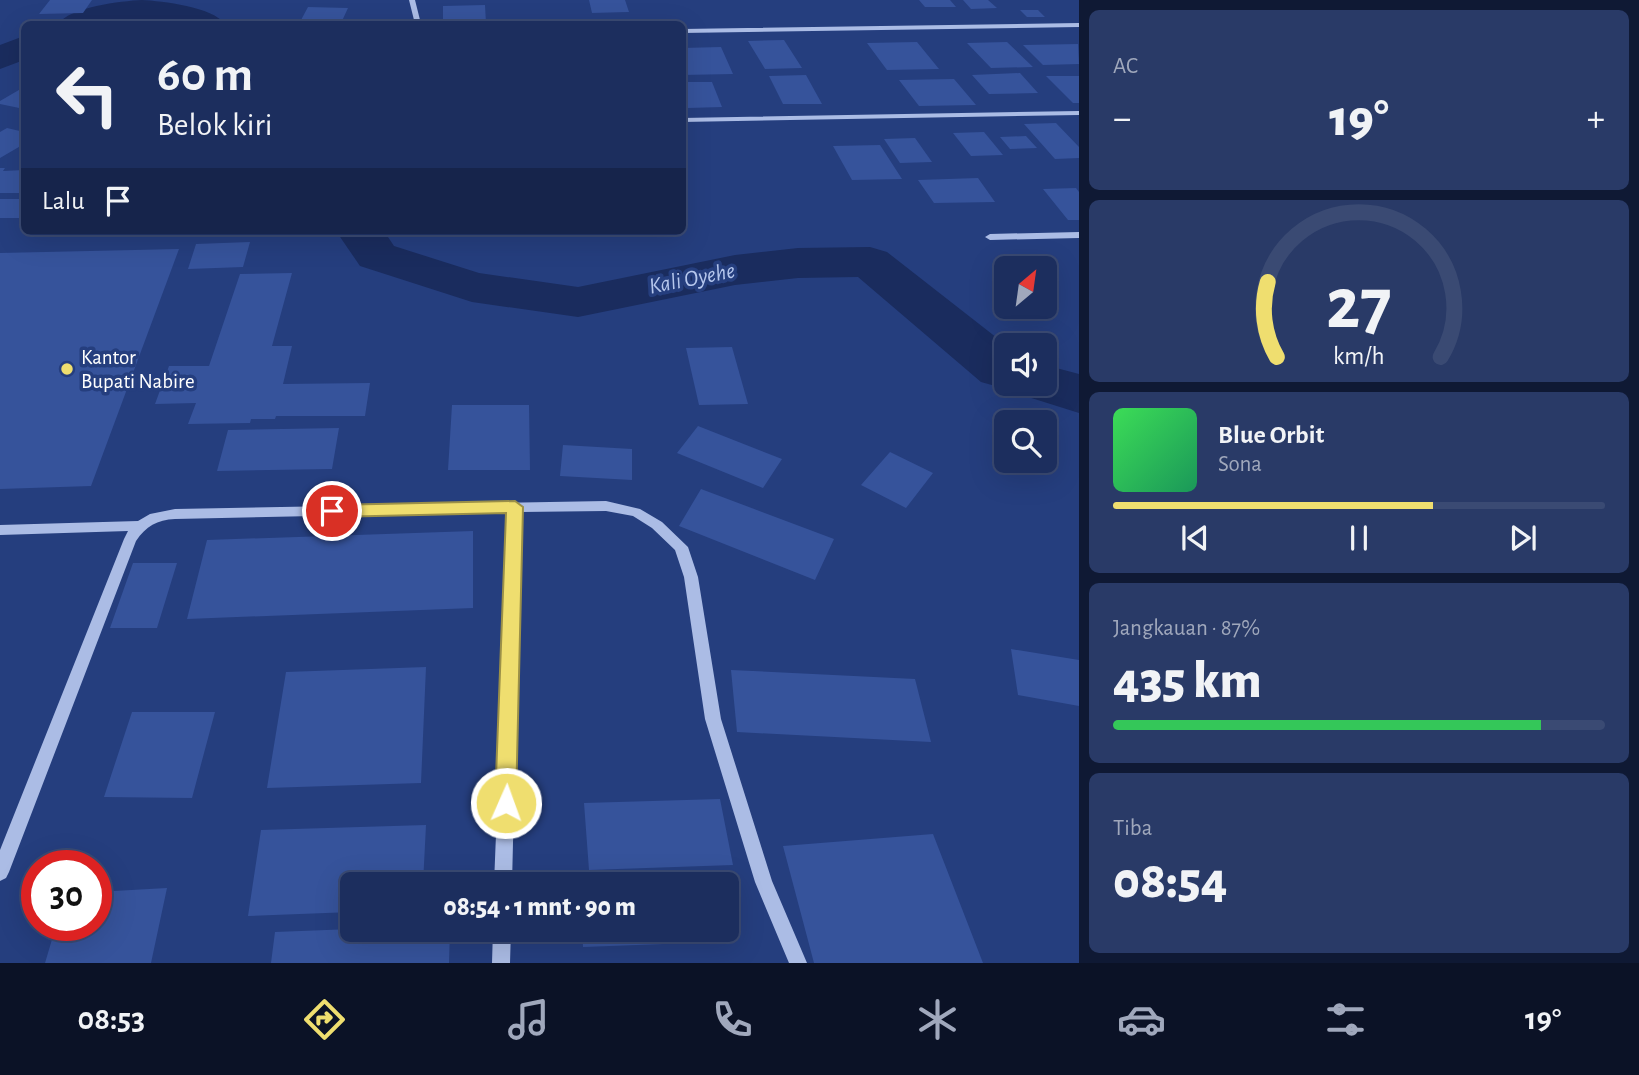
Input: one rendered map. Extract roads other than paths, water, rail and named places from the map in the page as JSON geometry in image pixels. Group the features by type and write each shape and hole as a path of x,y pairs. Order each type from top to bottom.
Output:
{"street":[{"path":"412,0 417,21"},
{"path":"686,31 1079,25"},
{"path":"686,120 1079,113"},
{"path":"990,237 1079,235"},
{"path":"0,872 130,539 138,526 149,519 167,515 606,506 636,512 657,525 681,547 691,577 713,719 764,882 798,963"},
{"path":"503,872 515,507"},
{"path":"0,530 138,526"},
{"path":"501,963 502,942"}],"waterway":[{"name":"Kali Oyehe","path":"84,21 111,13 142,10 198,21"},
{"name":"Kali Oyehe","path":"0,58 21,48"},
{"name":"Kali Oyehe","path":"363,235 377,256 472,287 578,302 735,270 798,263 870,262 994,363"},
{"name":"Kali Oyehe","path":"1057,387 1079,394"}],"place":[{"name":"Kantor Bupati Nabire","path":"67,369"}]}
